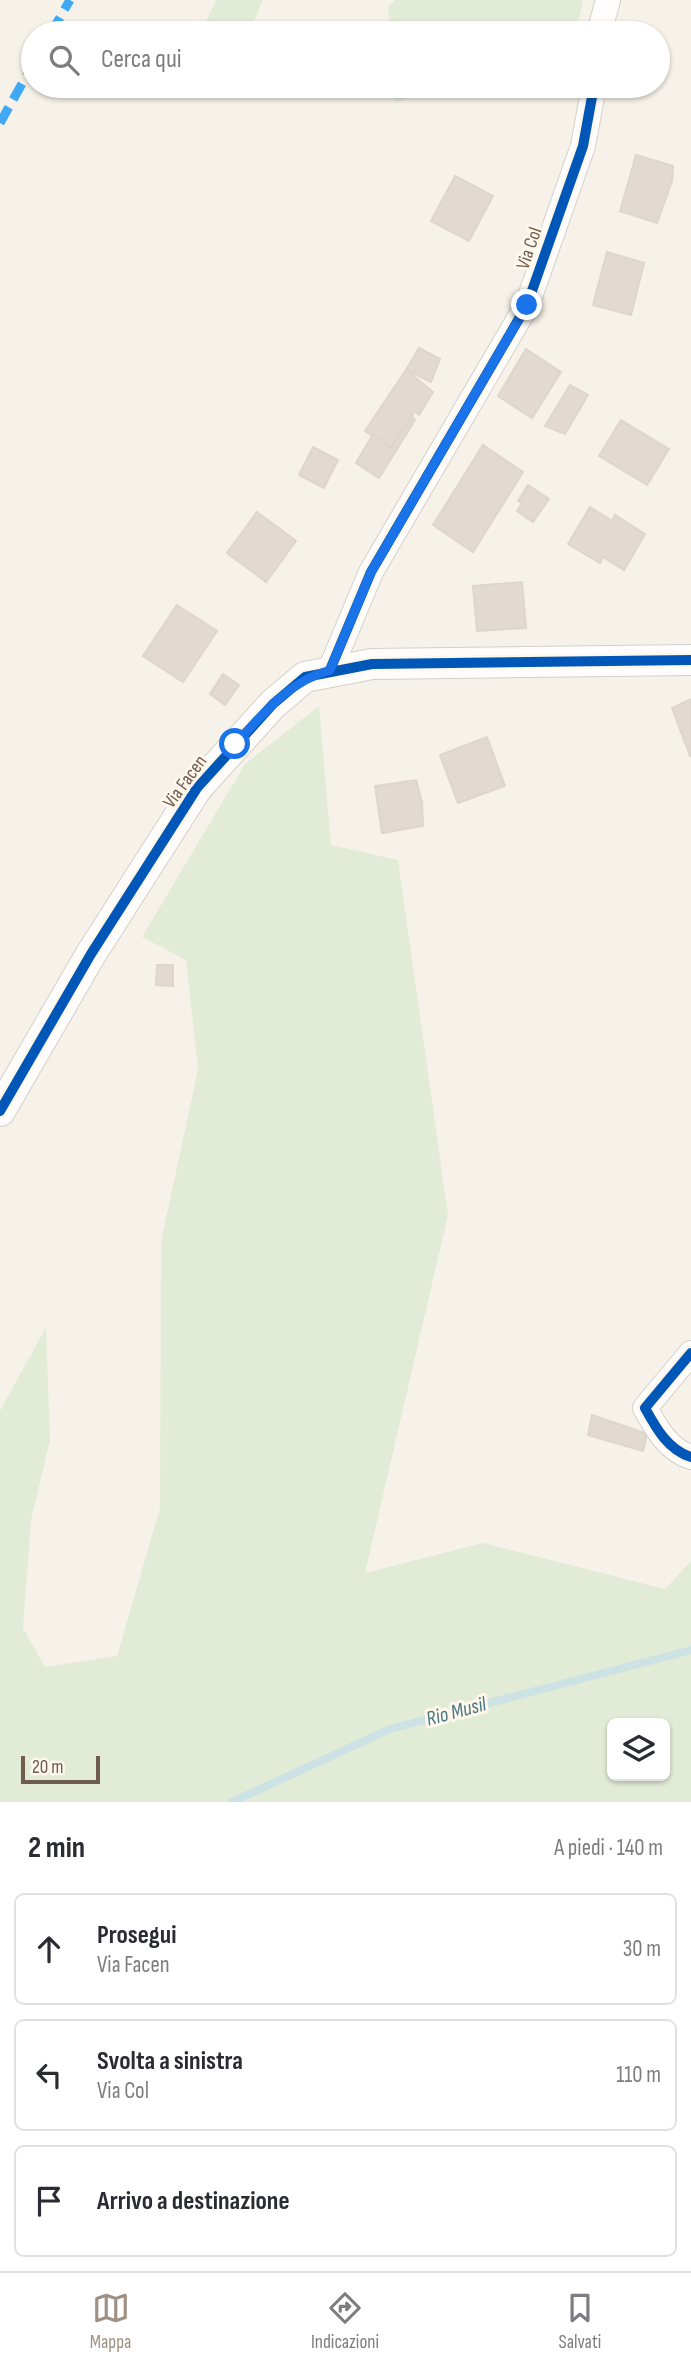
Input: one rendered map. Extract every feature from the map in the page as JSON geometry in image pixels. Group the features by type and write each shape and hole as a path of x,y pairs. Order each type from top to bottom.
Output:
{"street":[{"path":"602,21 608,0"},
{"name":"Via Col","path":"330,670 371,572 527,305 583,146 592,98"},
{"name":"Via Facen","path":"0,1111 91,954 197,788 273,704 305,677 330,670 372,664 691,660"},
{"path":"691,1353 645,1408 656,1429 679,1453 691,1457"}],"green space":[{"path":"216,0 263,0 254,21 206,21"},
{"path":"395,0 583,0 577,21 389,21 388,6"},
{"path":"319,706 331,845 398,860 448,1215 365,1573 483,1543 665,1589 691,1561 691,1802 0,1802 0,1411 46,1327 50,1440 31,1520 23,1628 45,1667 117,1656 160,1508 161,1241 198,1070 186,960 142,937 245,764"}],"building":[{"path":"636,155 673,166 672,181 657,223 620,211"},
{"path":"455,176 493,196 469,241 431,221"},
{"path":"607,252 644,263 631,315 593,305"},
{"path":"419,348 440,359 431,382 406,370"},
{"path":"526,349 561,372 532,418 498,396"},
{"path":"406,370 433,392 419,415 415,411 391,448 365,431"},
{"path":"570,385 588,395 565,434 545,426"},
{"path":"412,416 415,420 379,478 356,463 373,434 391,448"},
{"path":"621,420 669,449 647,485 599,456"},
{"path":"483,445 523,472 473,552 433,525"},
{"path":"313,447 338,460 324,488 299,475"},
{"path":"528,485 549,499 533,522 517,511 522,503 518,501"},
{"path":"590,507 612,521 615,515 645,534 624,570 603,557 600,563 568,544"},
{"path":"257,512 296,541 266,582 227,553"},
{"path":"522,582 526,628 477,631 473,586"},
{"path":"177,605 217,631 183,682 143,656"},
{"path":"223,674 239,685 225,705 210,694"},
{"path":"691,699 691,755 690,756 672,708"},
{"path":"487,737 505,786 458,803 440,755"},
{"path":"416,780 422,802 423,826 382,833 375,786"},
{"path":"157,965 173,965 173,986 156,985"},
{"path":"592,1415 647,1434 643,1451 588,1435"}],"waterway":[{"name":"Rio Musil","path":"232,1802 390,1729 691,1650"}],"marked path":[{"path":"58,21 70,0"},
{"path":"0,123 21,85"}],"cycle path":[{"path":"330,670 371,572 527,305 583,146 592,98"},
{"path":"0,1111 91,954 197,788 273,704 305,677 372,664 691,660"},
{"path":"691,1353 645,1408 669,1444 691,1457"}],"route":[{"path":"235,744 273,704 305,677 330,670 371,572 527,305"}]}
